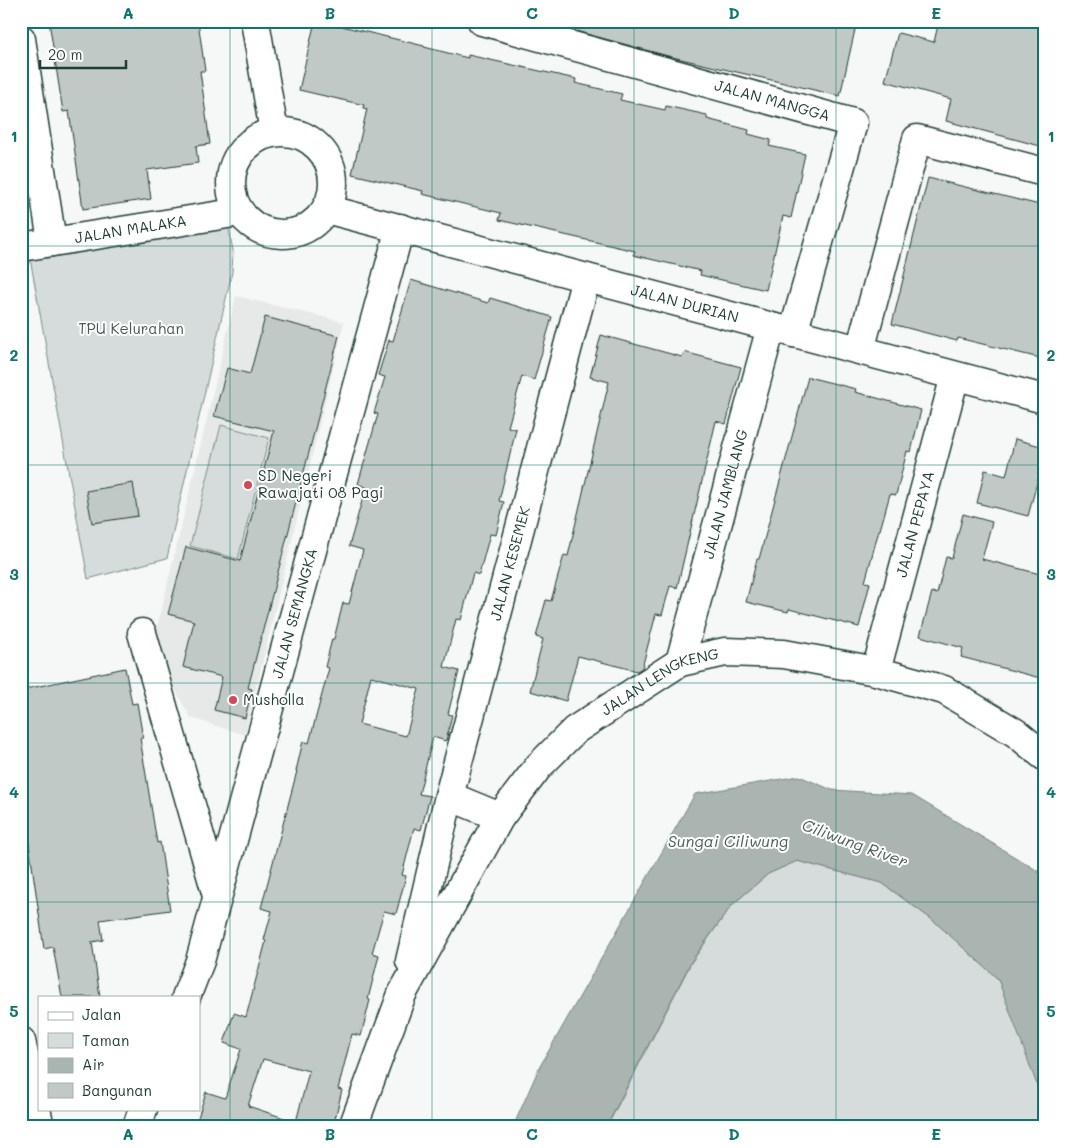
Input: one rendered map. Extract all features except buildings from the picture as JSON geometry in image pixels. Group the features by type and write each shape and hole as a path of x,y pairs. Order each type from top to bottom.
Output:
{"street":[{"path":"255,21 274,132"},
{"name":"JALAN MANGGA","path":"482,21 853,123 782,330"},
{"path":"21,39 52,242"},
{"path":"274,132 293,133 310,141 324,154 331,172 332,191 326,209 312,224 294,233 274,234 254,226 240,212 231,193 232,172 241,152 257,138 274,132"},
{"path":"860,350 918,139 1044,172"},
{"name":"JALAN DURIAN","path":"326,209 1044,399"},
{"name":"JALAN MALAKA","path":"21,248 240,212"},
{"name":"JALAN SEMANGKA","path":"186,996 200,961 400,228"},
{"name":"JALAN KESEMEK","path":"448,796 586,278"},
{"name":"JALAN JAMBLANG","path":"680,662 782,330"},
{"name":"JALAN PEPAYA","path":"876,671 955,376"},
{"path":"142,633 217,896"},
{"name":"JALAN LENGKENG","path":"402,994 500,817 538,766 575,730 680,662 725,652 784,654 876,671 944,690 1016,733 1044,756"},
{"path":"448,796 500,817"},
{"name":"JALAN LENGKENG","path":"353,1127 402,994 448,796"},
{"path":"21,1041 40,1127"},
{"path":"137,1127 143,1110"}],"shaded area":[{"name":"SD Negeri Rawajati 08 Pagi","path":"236,296 344,322 245,735 191,718 152,649"}],"green space":[{"name":"TPU Kelurahan","path":"228,224 233,251 232,272 167,558 88,579 30,258"},
{"path":"221,425 269,438 238,559 190,546"},
{"path":"797,861 882,883 934,921 998,979 1039,1087 1044,1104 1044,1127 607,1127 691,963 732,905 768,874"}],"water":[{"name":"Sungai Ciliwung","path":"799,776 832,790 912,795 1038,871 1044,882 1044,1104 998,979 934,921 882,883 797,861 768,874 732,905 692,960 606,1127 513,1127 539,1068 695,794"}],"place":[{"name":"SD Negeri Rawajati 08 Pagi","path":"248,485"},
{"name":"Musholla","path":"233,700"}],"water label":[{"name":"Ciliwung River","path":"855,843"}]}
